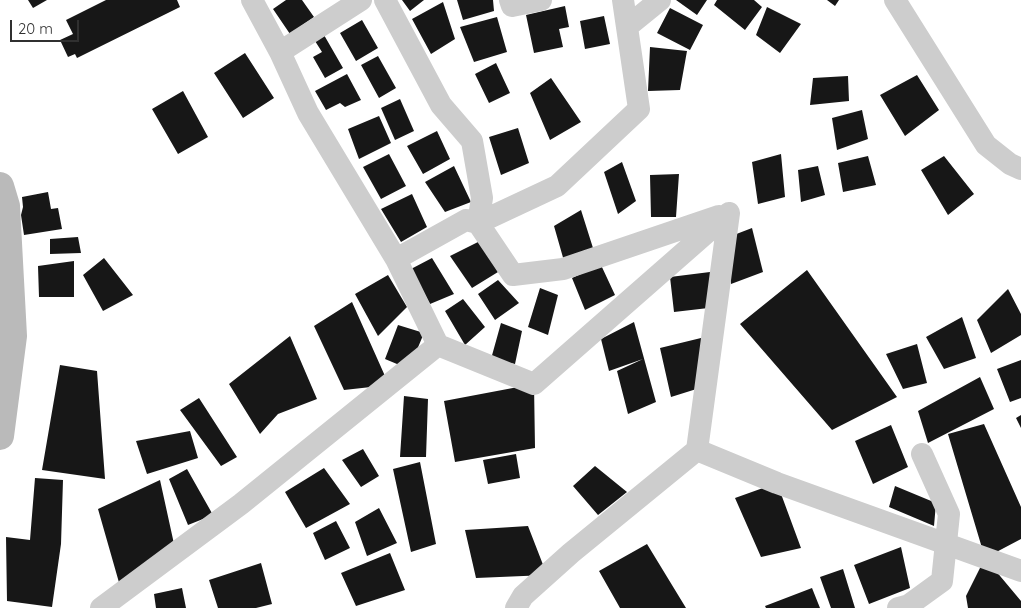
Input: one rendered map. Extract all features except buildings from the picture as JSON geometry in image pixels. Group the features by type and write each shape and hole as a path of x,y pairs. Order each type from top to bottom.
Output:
{"street":[{"path":"252,0 280,52 308,113 396,259 438,345 534,384 729,213"},
{"path":"280,52 361,0"},
{"path":"385,0 441,105 472,141 482,198 478,223 513,275 563,269 729,213"},
{"path":"510,0 512,6 541,0"},
{"path":"396,259 466,220 478,223 557,186 639,109 623,0"},
{"path":"628,26 660,0"},
{"path":"895,0 986,146 1010,164 1021,169"},
{"path":"0,186 6,206 13,336 0,436"},
{"path":"516,608 523,596 571,553 697,450 729,213"},
{"path":"102,608 242,504 438,345"},
{"path":"697,450 776,483 1021,571"},
{"path":"905,607 942,581 944,544 949,514 922,454"}]}
